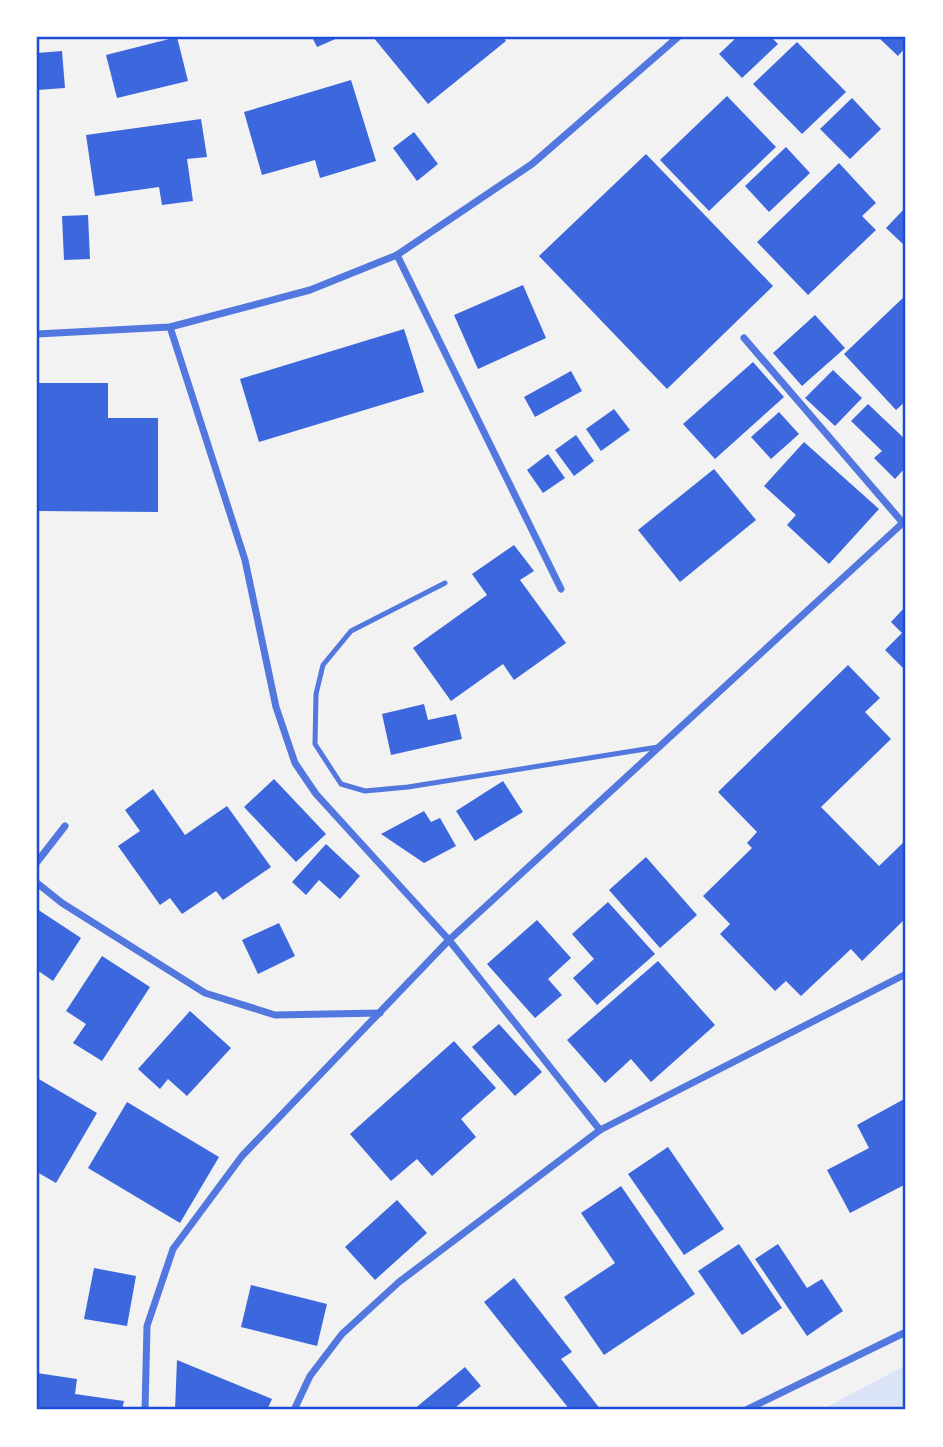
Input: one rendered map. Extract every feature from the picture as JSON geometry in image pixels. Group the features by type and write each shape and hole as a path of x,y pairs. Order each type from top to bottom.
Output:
{"street":[{"path":"37,334 170,327 310,290 397,255 532,164 678,37"},
{"path":"397,255 561,589"},
{"path":"170,327 245,560 276,707 295,763 316,794 449,940 600,1130"},
{"path":"145,1410 147,1326 173,1249 242,1156 449,940 905,522 744,338"},
{"path":"37,862 65,826"},
{"path":"37,883 62,903 205,993 275,1015 380,1013"},
{"path":"294,1410 310,1376 342,1335 390,1291 600,1130 906,974"},
{"path":"746,1410 906,1332"}],"lane":[{"path":"445,583 351,631 323,665 316,694 315,744 341,784 365,791 408,787 659,747"}],"shaded area":[{"path":"906,1365 906,1410 821,1410"}],"building":[{"path":"177,37 188,81 117,98 106,55"},
{"path":"312,37 340,37 317,47"},
{"path":"373,37 503,37 506,41 428,104"},
{"path":"737,37 771,37 778,44 742,78 719,54"},
{"path":"878,37 906,37 906,47 898,56"},
{"path":"797,42 846,92 802,134 753,84"},
{"path":"62,51 65,88 37,90 37,53"},
{"path":"351,80 376,161 320,178 315,160 262,175 244,112"},
{"path":"727,96 776,147 709,211 660,160"},
{"path":"852,98 881,129 850,159 820,129"},
{"path":"201,119 207,157 187,159 193,201 162,205 159,187 95,196 86,135"},
{"path":"414,132 438,164 417,181 393,148"},
{"path":"786,147 810,173 769,212 745,186"},
{"path":"646,154 773,286 667,389 539,256"},
{"path":"839,163 876,203 862,216 876,230 808,295 757,242"},
{"path":"906,207 906,247 886,228"},
{"path":"88,215 90,259 64,260 62,216"},
{"path":"523,285 546,338 478,369 454,315"},
{"path":"906,295 906,401 896,410 844,354"},
{"path":"815,315 845,348 802,386 773,353"},
{"path":"404,329 424,392 259,442 240,379"},
{"path":"753,362 784,397 715,459 683,424"},
{"path":"833,370 862,398 835,426 805,398"},
{"path":"571,371 582,391 535,417 524,397"},
{"path":"37,383 108,383 108,418 158,418 158,512 37,511"},
{"path":"868,404 906,440 906,467 895,479 874,458 882,451 851,421"},
{"path":"614,409 630,430 601,451 586,429"},
{"path":"779,412 799,434 771,459 751,437"},
{"path":"576,435 594,461 574,476 555,450"},
{"path":"804,442 879,509 829,564 787,525 796,515 764,486"},
{"path":"548,454 565,478 543,493 527,470"},
{"path":"714,469 756,520 680,582 638,530"},
{"path":"514,545 534,571 520,580 566,643 514,680 503,664 451,701 413,648 487,595 472,574"},
{"path":"906,606 906,671 885,650 902,633 891,622"},
{"path":"848,665 880,698 865,712 891,739 821,807 879,866 906,840 906,918 862,961 851,949 801,996 786,981 775,991 720,934 730,924 703,896 752,848 747,843 757,832 718,792"},
{"path":"424,704 428,720 456,714 462,739 391,755 382,714"},
{"path":"274,779 326,834 296,862 244,807"},
{"path":"503,781 523,812 475,841 456,811"},
{"path":"153,789 185,835 227,806 271,867 223,900 216,891 182,914 170,898 160,905 118,846 140,831 125,810"},
{"path":"424,811 431,822 440,818 456,846 424,863 381,834"},
{"path":"326,844 360,876 340,899 319,880 306,895 292,882"},
{"path":"646,857 697,915 660,948 609,890"},
{"path":"608,902 655,954 597,1005 573,978 594,959 572,934"},
{"path":"37,909 81,938 53,981 37,970"},
{"path":"537,920 571,958 548,979 562,995 535,1018 487,964"},
{"path":"279,923 295,956 258,974 242,940"},
{"path":"102,956 150,987 102,1061 73,1043 86,1024 66,1011"},
{"path":"658,961 715,1025 651,1082 631,1059 605,1083 567,1040"},
{"path":"190,1011 231,1048 187,1096 168,1079 160,1089 138,1069"},
{"path":"499,1024 542,1072 515,1096 472,1047"},
{"path":"454,1041 496,1088 461,1119 476,1137 432,1176 417,1159 391,1181 350,1134"},
{"path":"37,1078 97,1113 56,1183 37,1172"},
{"path":"906,1098 906,1184 850,1213 827,1170 869,1148 857,1125"},
{"path":"127,1102 219,1157 180,1223 88,1168"},
{"path":"668,1147 724,1229 684,1255 628,1174"},
{"path":"621,1186 695,1294 604,1355 564,1297 615,1263 581,1213"},
{"path":"397,1200 427,1233 375,1280 345,1247"},
{"path":"739,1244 782,1308 742,1335 698,1271"},
{"path":"778,1244 807,1288 822,1279 843,1311 807,1336 755,1259"},
{"path":"94,1268 136,1276 127,1326 84,1319"},
{"path":"514,1278 572,1352 561,1359 601,1410 570,1410 484,1302"},
{"path":"251,1285 327,1304 317,1346 241,1327"},
{"path":"177,1360 272,1399 267,1410 175,1410"},
{"path":"465,1367 481,1386 456,1407 458,1410 413,1410"},
{"path":"37,1373 77,1379 75,1394 124,1401 122,1410 37,1410"}]}
